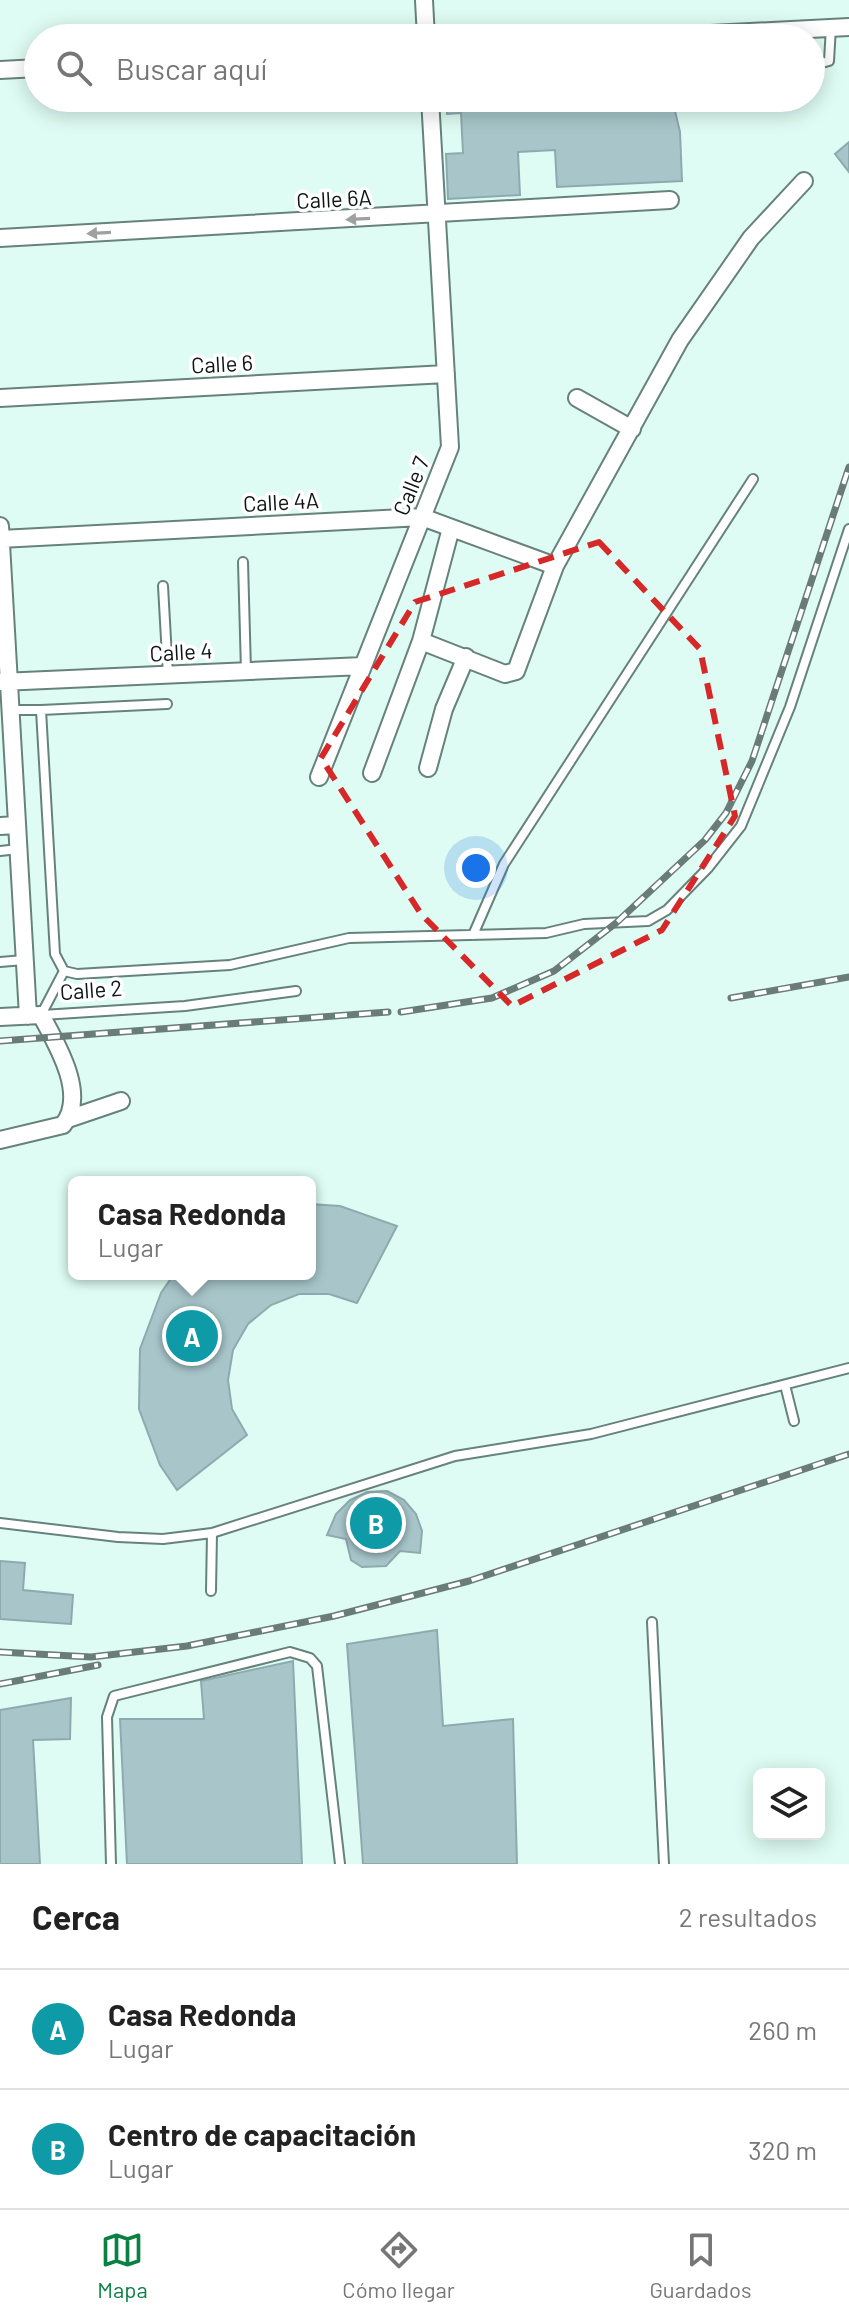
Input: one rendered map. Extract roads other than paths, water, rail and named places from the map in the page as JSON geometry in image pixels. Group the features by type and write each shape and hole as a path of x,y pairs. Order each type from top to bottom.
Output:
{"street":[{"path":"424,0 425,24"},
{"path":"825,26 849,27"},
{"path":"0,70 24,69"},
{"name":"Calle 7","path":"319,777 450,447 431,112"},
{"path":"421,641 505,674 516,671 555,566 680,340 751,238 804,181"},
{"name":"Calle 6A","path":"0,238 670,200"},
{"name":"Calle 6","path":"0,398 446,374"},
{"path":"577,398 632,429"},
{"name":"Calle 4A","path":"0,539 422,517 555,566"},
{"path":"0,526 4,682 11,710 8,825 18,849 25,960 34,1015 61,1053 70,1087 68,1119"},
{"path":"372,773 421,641 451,528"},
{"path":"428,768 444,709 466,657"},
{"name":"Calle 4","path":"4,682 363,666"},
{"name":"Calle 2","path":"0,1017 34,1015"},
{"path":"0,1140 57,1128 68,1119 121,1101"}],"lane":[{"path":"825,62 829,61 831,26"},
{"path":"473,935 504,864 753,479"},
{"path":"41,710 55,954 64,971 77,974 230,965 349,938 546,933 584,924 648,921 667,910 708,868 741,826 790,707 849,529"},
{"path":"243,562 246,671"},
{"path":"163,586 168,675"},
{"path":"11,710 167,704"},
{"path":"0,851 18,849"},
{"path":"0,962 25,960"},
{"path":"34,1015 64,971"},
{"name":"Calle 2","path":"34,1015 185,1006 296,991"},
{"path":"0,1523 133,1538 163,1539 212,1533 455,1456 591,1434 849,1368"},
{"path":"785,1385 794,1421"},
{"path":"211,1591 212,1533"},
{"path":"652,1622 664,1864"},
{"path":"111,1864 107,1717 114,1696 290,1652 310,1658 317,1666 340,1864"}],"railway":[{"path":"401,1012 492,998 554,971 616,923 705,840 726,813 752,761 849,467"},
{"path":"731,998 849,977"},
{"path":"0,1041 388,1012"},
{"path":"0,1652 91,1657 187,1646 334,1616 469,1581 849,1454"},
{"path":"0,1684 98,1665"}],"place":[{"name":"Casa Redonda","path":"192,1336"},
{"name":"Centro de capacitación","path":"376,1523"}]}
